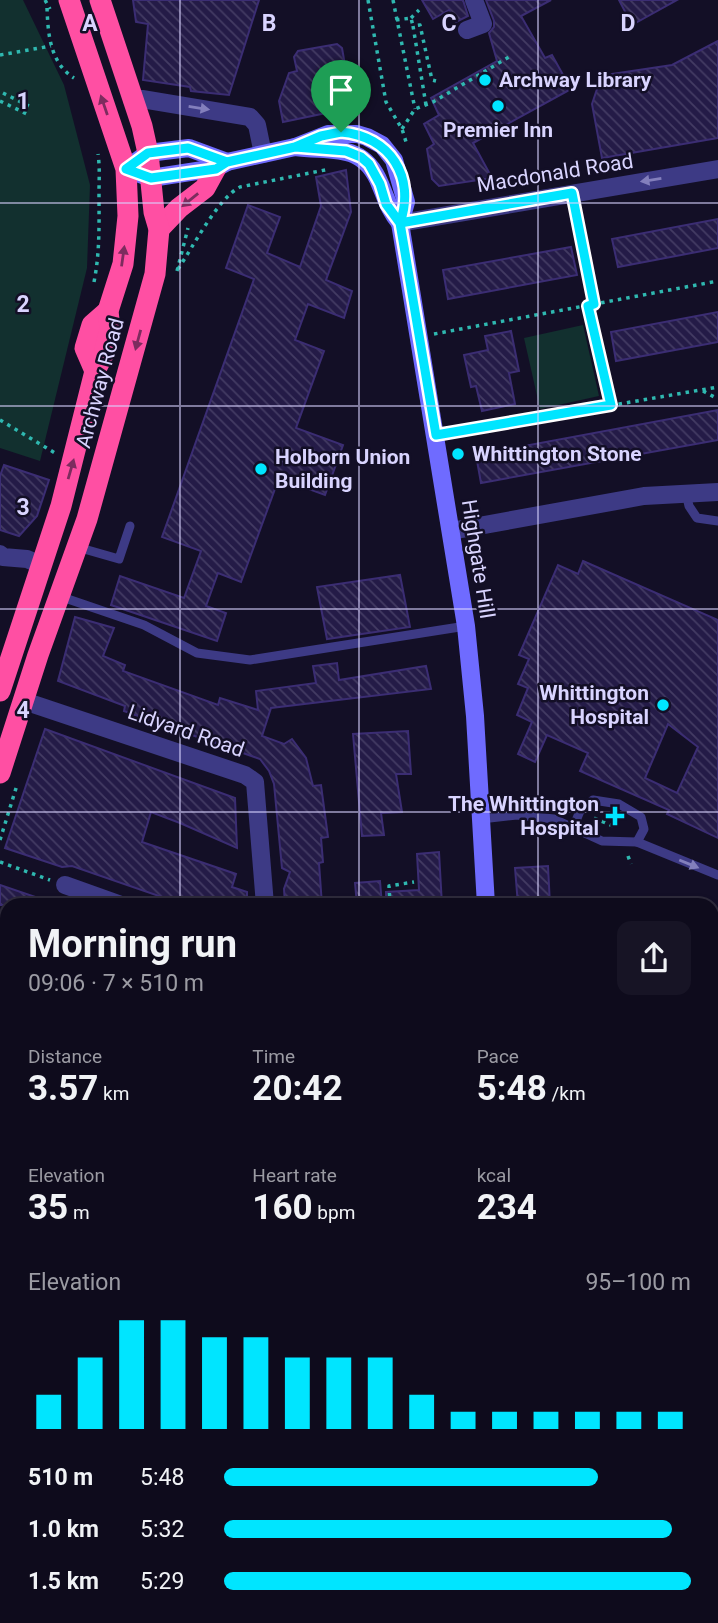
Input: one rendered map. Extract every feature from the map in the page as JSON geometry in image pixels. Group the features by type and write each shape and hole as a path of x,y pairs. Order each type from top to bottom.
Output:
{"highway":[{"name":"Archway Road","path":"0,691 78,444 95,371 104,353 110,330 108,311 123,264 128,216 126,169 69,0"},
{"name":"Archway Road","path":"0,773 109,445 155,274 159,229 154,212 148,153 142,126 100,0"},
{"path":"159,229 179,208 205,188 222,165"}],"main road":[{"name":"Highgate Hill","path":"295,147 321,136 341,132 366,137 382,145 397,166 405,195 406,207 400,223"},
{"path":"126,169 151,178 222,165 295,147"},
{"name":"Highgate Hill","path":"295,147 346,151 365,160 380,184 389,208 400,223 466,626 475,716 486,898"},
{"path":"126,169 148,153 188,148 222,165"}],"street":[{"path":"467,30 483,24 474,0"},
{"path":"132,100 142,99 250,117 257,125 263,154"},
{"name":"Macdonald Road","path":"400,223 718,169"},
{"path":"451,531 644,496 718,492"},
{"path":"1,558 27,559 41,565"},
{"name":"Lidyard Road","path":"24,701 245,775 255,782 264,898"},
{"path":"65,885 101,898"}],"lane":[{"path":"686,493 689,506 697,518 718,521"},
{"path":"77,547 119,559 130,526"},
{"path":"59,595 145,625 197,653 250,660 466,626"},
{"path":"573,828 580,811 593,800 619,804 642,817 644,829 637,842"},
{"path":"481,819 517,814 554,818 602,841 625,844 637,842 718,875"}],"path":[{"path":"45,0 54,55 74,78"},
{"path":"368,0 387,102 402,129 409,150"},
{"path":"393,0 415,109"},
{"path":"396,20 411,18 419,10"},
{"path":"411,18 426,105"},
{"path":"413,26 419,25 432,80 436,81"},
{"path":"0,55 51,46"},
{"path":"402,129 415,109 509,57"},
{"path":"3,93 33,108"},
{"path":"0,102 29,114"},
{"path":"182,247 177,270 220,205 231,192 240,187 330,169"},
{"path":"572,193 594,304"},
{"path":"418,337 718,281"},
{"path":"588,306 611,405"},
{"path":"436,435 718,387"},
{"path":"702,390 718,399"},
{"path":"0,420 57,454"},
{"path":"580,811 621,830 625,844"},
{"path":"0,862 65,885"},
{"path":"389,898 388,886 414,882"}],"green space":[{"path":"0,0 23,0 64,85 90,185 87,268 40,461 0,448"},
{"path":"583,325 599,396 540,409 524,338"}],"building":[{"path":"133,0 259,0 229,95 191,91 190,87 143,80 148,24 136,22"},
{"path":"422,0 463,0 468,16 456,22 449,10 433,19"},
{"path":"486,0 551,0 521,16 545,58 552,55 571,89 473,143 492,178 439,186 432,179 427,149 434,144 424,124 439,115 431,98 497,61 489,33 494,27 494,21"},
{"path":"619,0 677,0 632,25"},
{"path":"718,41 718,138 602,158 592,104 598,86 612,74 672,65"},
{"path":"337,44 342,48 350,93 346,101 331,112 283,122 279,101 289,73 297,71 294,57 298,51"},
{"name":"Holborn Union Building","path":"346,170 351,212 326,280 352,291 344,318 308,304 295,340 324,351 296,428 343,445 325,495 279,478 241,582 218,573 206,606 226,613 217,641 111,605 120,576 184,598 201,551 162,537 254,279 226,268 248,205 280,217 267,253 300,267 321,206 316,177"},
{"path":"718,219 718,248 618,267 612,239"},
{"path":"571,247 577,275 448,299 443,270"},
{"path":"718,312 718,342 616,361 611,332"},
{"name":"Whittington Stone","path":"511,331 519,371 509,373 515,404 482,411 476,386 471,387 464,355 488,350 485,336"},
{"path":"718,410 718,440 481,483 476,455"},
{"path":"4,465 49,480 37,516 19,536 0,530 0,476"},
{"name":"Whittington Hospital","path":"583,561 718,620 718,838 667,814 669,810 580,771 588,753 547,735 535,762 518,754 532,722 517,715 528,688 518,684 529,659 519,655 558,565 578,574","holes":["668,724 698,747 677,793 645,778"]},
{"path":"400,575 410,627 327,639 317,587"},
{"path":"75,617 114,628 103,656 125,665 123,671 218,705 220,698 258,710 256,691 316,683 313,666 337,663 339,680 426,666 431,689 271,708 262,736 284,744 292,739 306,758 313,786 321,785 328,837 321,838 323,862 319,863 322,898 285,898 284,889 290,872 282,868 274,784 260,759 124,711 125,706 58,681"},
{"path":"45,729 235,798 237,848 151,812 142,842 236,874 232,887 247,892 247,898 165,898 72,866 62,867 5,848"},
{"path":"408,731 411,774 396,774 402,812 381,813 384,835 362,836 353,734"},
{"path":"439,852 442,898 386,898 386,892 419,890 417,854"},
{"path":"548,866 550,898 517,898 515,868"},
{"path":"380,881 381,898 356,898 355,883"},
{"path":"0,885 38,898 0,898"}],"place":[{"name":"Archway Library","path":"485,80"},
{"name":"Premier Inn","path":"498,106"},
{"name":"Whittington Stone","path":"458,454"},
{"name":"Holborn Union Building","path":"261,469"},
{"name":"Whittington Hospital","path":"663,705"},
{"name":"The Whittington Hospital","path":"615,816"}],"route":[{"path":"341,132 321,136 295,147 227,162 216,169 151,178 126,169 148,153 188,148 227,162 263,154 295,147 340,150 357,155 371,167 386,204 400,223 436,435 611,405 588,306 594,304 572,193 400,223 406,202 400,174 388,150 366,137 341,132"}]}
